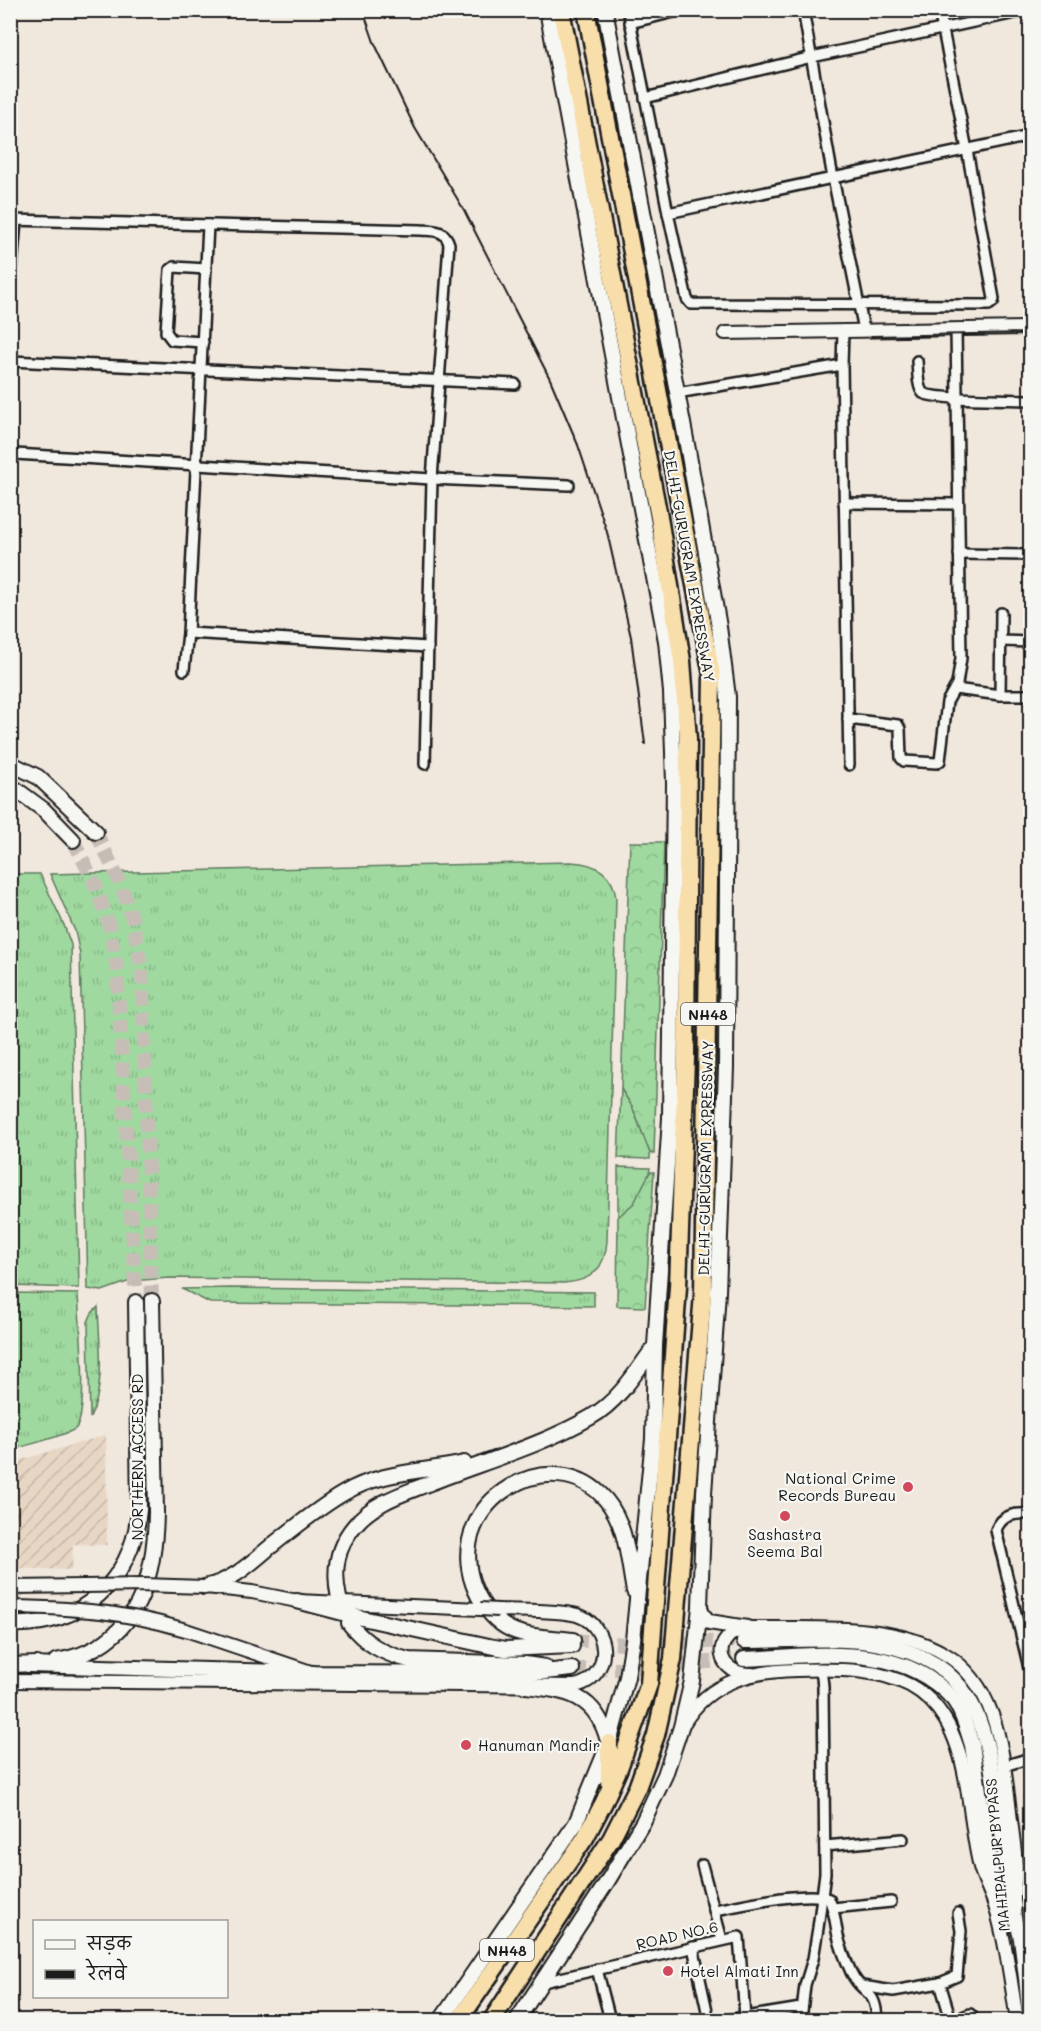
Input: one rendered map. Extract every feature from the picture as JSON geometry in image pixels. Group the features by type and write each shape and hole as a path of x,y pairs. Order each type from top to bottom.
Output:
{"highway":[{"name":"DELHI-GURUGRAM EXPRESSWAY","path":"561,10 659,517 682,661 688,739 686,1058 678,1287 651,1664 646,1693 609,1791"},
{"name":"DELHI-GURUGRAM EXPRESSWAY","path":"513,1987 611,1839 637,1788 656,1735 673,1659 703,1294 712,675 585,10"},
{"path":"609,1743 609,1791"},
{"name":"NH48","path":"461,2017 585,1838 609,1791"},
{"path":"502,2020 513,1987"},
{"name":"NH48","path":"492,2020 513,1987"}],"main road":[{"path":"441,2020 576,1823 609,1743 627,1677 637,1608 653,1439 670,1106 674,783 671,692 666,641 547,10"},
{"path":"517,2020 643,1822 665,1775 681,1727 692,1680 700,1607 704,1493 718,1292 726,1078 728,697 719,627 605,10"},
{"path":"10,762 38,777 96,832"},
{"path":"10,785 44,810 73,840"},
{"name":"NORTHERN ACCESS RD","path":"10,1665 28,1665 70,1658 99,1646 112,1636 134,1610 148,1580 155,1540 156,1512 152,1301"},
{"name":"NORTHERN ACCESS RD","path":"10,1624 54,1621 76,1611 114,1579 130,1553 139,1510 136,1302"},
{"path":"339,1598 335,1574 341,1548 351,1530 365,1515 391,1499 578,1424 608,1406 622,1392 656,1346"},
{"path":"204,1587 234,1576 310,1516 355,1487 391,1475 479,1460 530,1444"},
{"path":"297,1601 489,1646 527,1649 572,1643 507,1628 493,1616 474,1588 468,1559 473,1529 492,1499 514,1485 544,1476 559,1476 585,1484 607,1501 623,1533 637,1608"},
{"path":"700,1607 702,1614 709,1622 746,1635 878,1643 917,1655 936,1664 951,1676 966,1693 977,1713 987,1740 1014,1907"},
{"path":"28,1665 315,1673 525,1674 567,1669 525,1664 409,1660 395,1657 371,1646 350,1623"},
{"path":"744,1659 845,1655 876,1659 913,1670 934,1683 954,1700 964,1719 972,1745 996,1910"},
{"path":"525,1686 552,1689 588,1704 602,1720 609,1743"}],"street":[{"path":"628,10 668,213 687,299 692,305 992,304 994,299 939,10"},
{"path":"630,23 682,10"},
{"path":"803,10 833,178 864,330"},
{"path":"645,98 812,57 1029,10"},
{"path":"668,213 1030,136"},
{"path":"10,294 13,220 442,232 448,244 432,479 425,764"},
{"path":"184,670 188,633 208,225"},
{"path":"203,342 172,340 166,332 170,270 174,267 206,269"},
{"path":"725,333 1030,328"},
{"path":"848,719 897,724 900,729 902,760 906,762 937,763 941,759 946,702 955,689 961,670 956,329"},
{"path":"843,331 849,765"},
{"path":"10,361 515,384"},
{"path":"917,361 923,393 956,398 1030,400"},
{"path":"677,393 842,365"},
{"path":"10,452 432,479 569,485"},
{"path":"844,502 958,504"},
{"path":"959,554 1030,555"},
{"path":"1000,695 1001,613"},
{"path":"188,633 428,647"},
{"path":"1000,641 1030,642"},
{"path":"955,689 1000,695 1030,695"},
{"path":"1030,1514 1006,1517 1001,1520 996,1530 1030,1672"},
{"path":"10,1681 574,1686 591,1679 600,1666 603,1650 600,1634 591,1623 579,1616 297,1601 252,1592 204,1587 13,1587"},
{"path":"10,1607 125,1614 166,1623 315,1673"},
{"name":"MAHIPALPUR BYPASS","path":"746,1635 837,1629 904,1638 945,1654 981,1688 997,1729 1004,1766 1016,1866 1014,1907 1029,2020"},
{"path":"746,1635 729,1635 723,1645 723,1655 726,1665 731,1670 737,1673 752,1674"},
{"path":"801,2020 805,1985 815,1949 825,1874 821,1670"},
{"name":"MAHIPALPUR BYPASS","path":"681,1727 703,1698 727,1682 752,1674 821,1670 865,1671 889,1676 909,1685 934,1703 948,1722 960,1754 980,1867 996,1910 1017,2020"},
{"path":"1004,1766 1030,1758"},
{"path":"825,1846 903,1839"},
{"path":"702,1865 722,1940"},
{"path":"715,1910 780,1899 822,1896 829,1899 851,1971 876,2002 877,2020"},
{"path":"833,1908 891,1902"},
{"path":"862,1986 893,1991 940,1983 957,1976 961,1931 958,1913"},
{"name":"ROAD NO.6","path":"543,1982 736,1937 740,1939 745,2017"},
{"path":"693,1947 709,2020"},
{"path":"597,1969 610,2020"},
{"path":"940,1983 953,2020 970,2014 972,2020"},
{"path":"727,2020 801,2008"}],"shaded area":[{"path":"106,1435 107,1545 73,1544 72,1570 11,1568 11,1463"}],"green space":[{"path":"630,842 664,842 654,1154 650,1153 632,1106 621,1089"},
{"path":"571,862 588,864 607,875 616,898 607,1241 603,1259 595,1272 582,1280 564,1283 169,1278 130,1281 102,1291 88,1289 80,954 75,931 50,874"},
{"path":"11,874 40,874 71,945 79,1288 11,1286"},
{"path":"621,1089 632,1106 650,1153 650,1159 618,1158"},
{"path":"618,1167 650,1168 639,1196 618,1217"},
{"path":"650,1172 654,1172 645,1307 617,1306 618,1217 634,1203"},
{"path":"182,1289 594,1292 594,1306 210,1303"},
{"path":"11,1293 78,1294 83,1385 80,1419 76,1428 56,1437 11,1450"},
{"path":"98,1307 100,1378 90,1418 88,1322"}],"tunnel":[{"path":"96,832 121,885 133,921 142,970 152,1301"},
{"path":"73,840 96,886 109,925 117,970 136,1302"},
{"path":"573,1640 625,1644 744,1641"},
{"path":"572,1669 624,1669 744,1659"}],"railway":[{"path":"363,10 374,42 415,128 464,210 550,379 578,445 607,532 631,637 645,744"},
{"path":"871,336 1030,333"}],"place":[{"name":"National Crime Records Bureau","path":"908,1487"},
{"name":"Sashastra Seema Bal","path":"785,1516"},
{"name":"Hanuman Mandir","path":"466,1745"},
{"name":"Hotel Almati Inn","path":"668,1971"}]}
